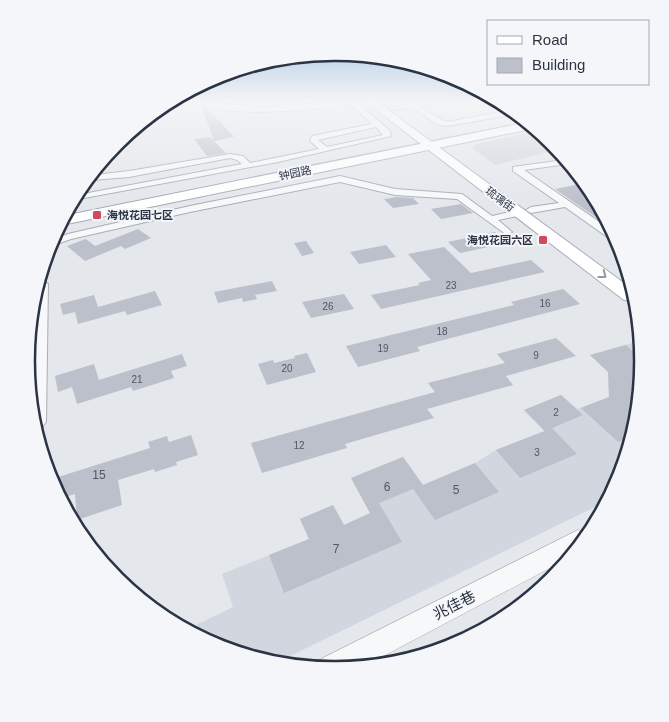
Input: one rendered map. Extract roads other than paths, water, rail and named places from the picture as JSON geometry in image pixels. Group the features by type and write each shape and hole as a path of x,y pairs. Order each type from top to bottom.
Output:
{"main road":[{"name":"琉璃街","path":"420,135 528,213 622,276"},
{"name":"琉璃街","path":"422,135 432,143"},
{"name":"钟园路","path":"71,220 467,135"},
{"name":"钟园路","path":"74,212 478,135"},
{"name":"琉璃街","path":"528,213 626,293"}],"street":[{"path":"326,150 314,142 315,138 330,135"},
{"path":"84,196 248,166 326,150 387,135"},
{"path":"98,177 129,174 230,156 240,158 248,166"},
{"path":"559,163 516,169 603,229"},
{"path":"61,240 190,209 340,179 395,192 454,194 463,198 506,232"},
{"path":"492,221 570,206"},
{"path":"39,403 42,300"},
{"name":"兆佳巷","path":"348,660 570,545"}],"place":[{"name":"海悦花园七区","path":"97,215"},
{"name":"海悦花园六区","path":"543,240"}]}
